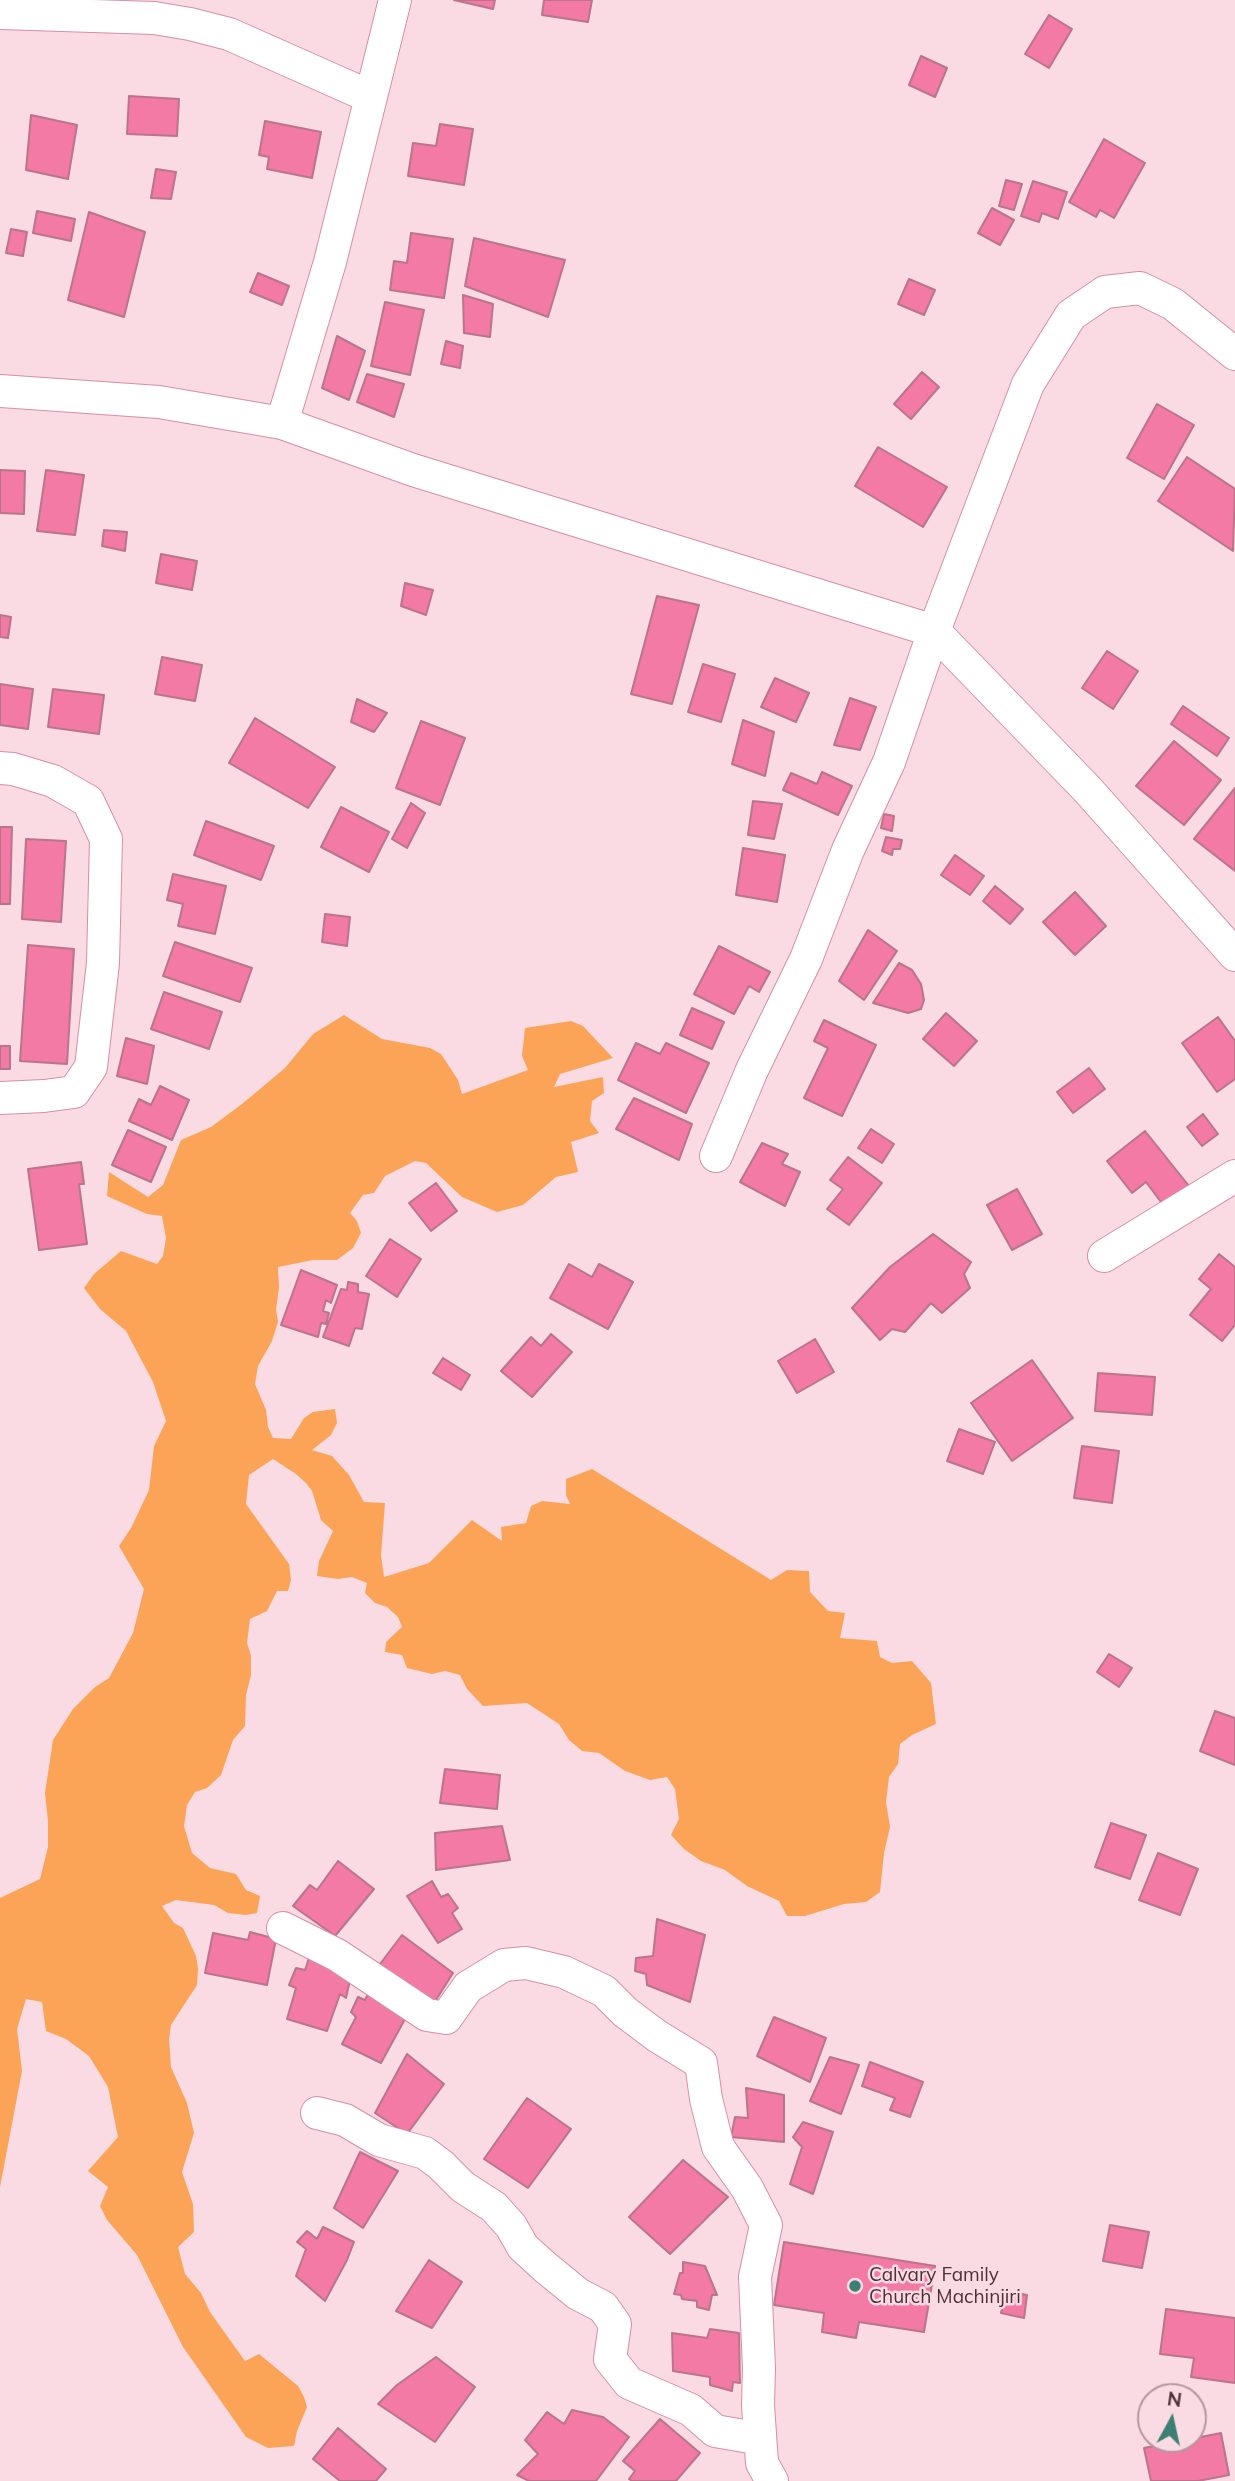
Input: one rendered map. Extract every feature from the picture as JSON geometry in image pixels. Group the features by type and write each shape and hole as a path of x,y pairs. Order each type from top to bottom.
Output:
{"street":[{"path":"282,423 330,262 395,0"},
{"path":"0,13 154,19 190,24 229,34 370,97"},
{"path":"716,1156 752,1070 806,959 848,850 889,762 934,631 1028,384 1071,314 1105,292 1140,288 1173,304 1235,354"},
{"path":"0,391 159,402 282,423 413,470 934,631 1087,789 1235,955"},
{"path":"0,768 13,769 53,781 88,802 106,839 103,963 91,1067 74,1092 0,1098"},
{"path":"1104,1256 1235,1176"},
{"path":"283,1927 337,1955 427,2015 446,2018 468,1987 504,1965 526,1963 564,1972 604,1992 657,2036 701,2063 706,2099 718,2147 747,2188 766,2225 755,2277 760,2442 762,2463 772,2481"},
{"path":"317,2113 345,2120 379,2140 425,2153 463,2187 494,2207 511,2226 523,2247 545,2267 578,2294 603,2307 615,2324 610,2359 629,2383 691,2410 715,2431 750,2437 760,2442"}],"shaded area":[{"path":"344,1015 382,1039 430,1048 441,1054 458,1080 462,1094 528,1070 522,1056 525,1028 571,1021 583,1026 613,1058 560,1074 554,1087 603,1077 604,1093 592,1101 590,1121 599,1133 571,1142 578,1172 556,1177 523,1205 497,1212 462,1197 426,1163 415,1161 385,1176 374,1193 363,1195 350,1213 357,1221 361,1233 353,1248 337,1260 313,1260 278,1267 278,1322 272,1341 258,1366 255,1384 266,1410 268,1427 273,1438 291,1439 304,1418 313,1412 335,1409 337,1423 331,1435 312,1450 332,1456 349,1475 364,1502 385,1503 381,1555 384,1577 429,1563 472,1520 502,1541 501,1527 526,1523 531,1506 542,1501 570,1504 566,1495 566,1479 592,1469 771,1580 787,1570 809,1571 810,1592 828,1611 845,1613 840,1638 877,1641 880,1657 892,1663 912,1661 931,1683 936,1724 900,1744 898,1764 889,1777 886,1802 890,1827 880,1892 866,1902 844,1904 805,1916 787,1916 779,1901 747,1886 725,1870 701,1861 671,1835 679,1819 675,1789 667,1777 650,1780 625,1771 599,1753 582,1751 569,1740 559,1724 527,1703 483,1706 467,1689 460,1675 445,1671 432,1674 407,1668 402,1655 385,1652 386,1642 402,1627 398,1617 387,1607 375,1603 365,1593 367,1583 352,1577 338,1579 317,1576 319,1561 333,1531 321,1520 312,1491 306,1483 273,1459 249,1475 246,1504 289,1564 291,1580 288,1591 277,1591 267,1611 250,1619 247,1643 251,1656 251,1675 246,1695 245,1726 233,1740 221,1775 207,1788 195,1792 187,1805 184,1826 192,1853 210,1868 236,1874 246,1890 260,1896 257,1913 228,1913 214,1905 176,1900 162,1906 174,1923 183,1928 196,1956 198,1969 197,1985 171,2025 169,2039 171,2067 187,2103 194,2133 182,2172 193,2204 194,2232 178,2247 185,2274 201,2293 210,2312 245,2361 259,2354 298,2386 304,2397 307,2407 294,2446 268,2448 246,2437 183,2347 137,2255 107,2220 100,2206 108,2187 88,2171 118,2137 108,2087 89,2056 66,2039 46,2031 42,2002 26,1999 17,2029 22,2071 0,2187 0,1898 40,1879 48,1847 45,1793 53,1740 73,1709 95,1687 109,1678 133,1633 144,1589 119,1546 149,1490 154,1446 166,1421 153,1382 126,1331 100,1309 84,1288 94,1274 121,1251 157,1264 163,1256 166,1238 162,1216 147,1214 107,1196 109,1172 148,1197 163,1185 181,1140 211,1127 242,1104 285,1068 313,1034"}],"building":[{"path":"454,0 495,0 493,9"},
{"path":"544,0 592,0 588,22 542,15"},
{"path":"1049,15 1072,29 1049,68 1025,54"},
{"path":"921,56 947,68 935,97 909,85"},
{"path":"129,96 179,99 177,136 127,134"},
{"path":"31,115 77,125 68,179 26,170"},
{"path":"265,121 321,132 312,178 267,169 269,157 259,155"},
{"path":"440,124 473,129 464,185 408,176 413,143 436,146"},
{"path":"1104,139 1145,163 1114,218 1100,210 1096,217 1069,202"},
{"path":"156,169 176,172 171,199 151,198"},
{"path":"1006,180 1022,184 1014,210 999,206"},
{"path":"1033,181 1067,192 1058,219 1042,213 1039,222 1021,216"},
{"path":"992,208 1014,220 1000,245 978,233"},
{"path":"37,211 75,219 71,241 33,233"},
{"path":"89,212 145,232 124,317 68,300"},
{"path":"11,229 27,232 23,256 6,253"},
{"path":"411,233 453,239 444,298 390,290 394,261 407,263"},
{"path":"474,238 565,260 548,317 465,286"},
{"path":"258,273 289,286 282,305 250,292"},
{"path":"909,279 935,290 924,315 898,304"},
{"path":"463,295 493,304 490,337 464,333"},
{"path":"385,302 424,310 410,375 371,366"},
{"path":"337,336 365,351 349,400 322,388"},
{"path":"446,341 463,346 460,368 441,364"},
{"path":"922,372 939,387 911,419 894,404"},
{"path":"367,374 404,384 394,417 357,402"},
{"path":"1157,404 1194,425 1164,479 1127,458"},
{"path":"878,447 947,487 923,527 855,486"},
{"path":"1187,457 1235,489 1233,551 1158,501"},
{"path":"0,470 25,471 24,514 0,513"},
{"path":"46,470 84,475 75,535 37,531"},
{"path":"104,530 127,532 125,551 102,546"},
{"path":"161,554 197,561 192,590 156,583"},
{"path":"405,583 433,590 426,615 401,606"},
{"path":"657,596 699,605 672,704 631,694"},
{"path":"0,615 11,617 8,638 0,637"},
{"path":"1107,651 1138,671 1113,709 1082,688"},
{"path":"162,657 202,665 195,701 155,694"},
{"path":"703,664 735,674 721,722 688,712"},
{"path":"775,678 809,693 796,722 761,707"},
{"path":"0,684 33,689 28,729 0,725"},
{"path":"53,689 104,695 99,734 48,727"},
{"path":"850,698 876,707 860,750 834,745"},
{"path":"357,699 387,713 374,732 351,722"},
{"path":"1183,706 1229,738 1217,756 1171,724"},
{"path":"255,718 335,767 308,808 229,763"},
{"path":"743,720 774,732 765,776 732,764"},
{"path":"421,721 465,738 440,805 396,788"},
{"path":"1174,741 1221,780 1184,825 1136,786"},
{"path":"822,772 852,786 838,815 783,790 791,773 817,784"},
{"path":"1235,788 1235,871 1194,839"},
{"path":"753,801 782,804 774,839 748,835"},
{"path":"411,803 425,813 407,848 392,839"},
{"path":"341,807 389,832 369,872 321,847"},
{"path":"884,814 894,816 892,831 881,828"},
{"path":"206,821 274,846 261,880 194,855"},
{"path":"0,827 12,827 10,904 0,904"},
{"path":"886,837 902,840 900,849 893,849 892,855 882,851"},
{"path":"26,839 66,841 61,922 22,919"},
{"path":"743,848 785,855 777,902 736,895"},
{"path":"955,855 984,876 970,895 941,875"},
{"path":"173,874 226,886 215,934 178,926 183,904 167,900"},
{"path":"995,886 1023,909 1010,924 983,901"},
{"path":"1075,892 1106,926 1075,955 1043,922"},
{"path":"325,914 350,917 347,946 322,942"},
{"path":"868,930 897,951 864,1000 839,981"},
{"path":"175,942 252,968 240,1002 163,976"},
{"path":"28,945 74,949 67,1064 20,1061"},
{"path":"719,946 770,972 759,992 749,986 734,1014 694,994"},
{"path":"899,963 912,970 921,984 924,1000 921,1009 908,1013 873,1003"},
{"path":"164,992 222,1012 209,1049 151,1029"},
{"path":"692,1008 724,1022 712,1049 680,1035"},
{"path":"946,1013 977,1041 954,1066 923,1039"},
{"path":"1218,1017 1235,1041 1235,1079 1217,1092 1182,1043"},
{"path":"824,1020 876,1045 842,1116 804,1098 828,1048 814,1041"},
{"path":"126,1038 154,1046 147,1084 117,1076"},
{"path":"636,1043 660,1054 666,1043 709,1063 686,1113 618,1080"},
{"path":"0,1046 10,1046 10,1069 0,1069"},
{"path":"1089,1068 1105,1089 1073,1113 1057,1092"},
{"path":"160,1086 189,1100 172,1140 129,1121 139,1099 151,1105"},
{"path":"634,1098 692,1124 679,1160 616,1129"},
{"path":"1203,1114 1218,1134 1202,1146 1187,1127"},
{"path":"871,1129 894,1144 882,1163 858,1148"},
{"path":"128,1130 166,1147 151,1182 112,1165"},
{"path":"1145,1131 1189,1186 1164,1206 1146,1182 1132,1193 1107,1161"},
{"path":"762,1143 788,1154 782,1164 800,1172 785,1206 740,1182"},
{"path":"848,1157 882,1183 849,1225 827,1209 843,1189 830,1180"},
{"path":"81,1162 84,1184 79,1184 87,1244 39,1250 28,1169"},
{"path":"436,1183 457,1211 431,1231 409,1203"},
{"path":"1017,1189 1042,1234 1012,1250 987,1205"},
{"path":"933,1234 971,1262 964,1274 970,1288 942,1313 931,1303 905,1332 892,1329 880,1340 852,1308 890,1267"},
{"path":"390,1239 421,1259 397,1297 366,1276"},
{"path":"1219,1254 1235,1267 1235,1325 1222,1341 1190,1315 1211,1289 1199,1279"},
{"path":"569,1264 592,1277 599,1264 633,1282 608,1329 550,1298"},
{"path":"301,1270 337,1285 331,1303 326,1300 323,1311 329,1313 326,1324 321,1323 318,1337 281,1325"},
{"path":"348,1282 358,1284 358,1292 369,1294 362,1329 355,1328 349,1346 323,1337 341,1289 347,1290"},
{"path":"551,1334 572,1352 532,1397 501,1371 531,1337 541,1346"},
{"path":"815,1339 834,1372 797,1393 778,1361"},
{"path":"443,1358 470,1375 461,1390 433,1373"},
{"path":"1032,1360 1073,1418 1012,1461 971,1403"},
{"path":"1098,1373 1155,1377 1152,1415 1095,1411"},
{"path":"959,1429 995,1442 983,1474 947,1461"},
{"path":"1082,1446 1119,1451 1112,1503 1074,1498"},
{"path":"1109,1654 1132,1668 1119,1687 1097,1672"},
{"path":"1215,1711 1235,1718 1235,1765 1200,1751"},
{"path":"445,1769 500,1775 497,1809 440,1803"},
{"path":"1111,1823 1146,1835 1130,1879 1095,1867"},
{"path":"502,1826 510,1860 436,1870 435,1833"},
{"path":"1158,1853 1198,1869 1180,1915 1139,1900"},
{"path":"338,1861 374,1889 335,1936 293,1906 310,1885 317,1890"},
{"path":"432,1881 441,1897 448,1894 458,1908 452,1913 462,1929 438,1943 407,1896"},
{"path":"657,1919 705,1935 690,2002 647,1985 646,1974 635,1971 636,1958 653,1956"},
{"path":"250,1932 276,1939 267,1985 205,1973 213,1933 248,1940"},
{"path":"402,1935 453,1973 431,2008 377,1968"},
{"path":"311,1952 352,1971 346,1998 340,1994 327,2031 287,2019 296,1988 289,1985 296,1968 305,1970"},
{"path":"370,1990 411,2008 381,2063 342,2044 356,2017 351,2012 358,1997 365,2000"},
{"path":"774,2017 826,2038 810,2082 757,2056"},
{"path":"407,2054 444,2084 407,2134 375,2113"},
{"path":"830,2057 859,2065 841,2114 810,2101"},
{"path":"870,2062 923,2082 910,2117 890,2110 895,2098 862,2086"},
{"path":"746,2088 784,2095 784,2142 731,2137 735,2117 748,2118"},
{"path":"527,2098 571,2129 528,2188 484,2159"},
{"path":"803,2122 833,2132 813,2194 790,2184 802,2147 793,2137"},
{"path":"360,2152 398,2171 363,2228 334,2208"},
{"path":"683,2160 728,2197 670,2254 629,2217"},
{"path":"1110,2225 1149,2232 1142,2268 1103,2261"},
{"path":"323,2227 354,2242 325,2301 296,2276 306,2249 297,2242 307,2231 317,2239"},
{"name":"Calvary Family Church Machinjiri","path":"784,2242 935,2266 924,2332 859,2322 856,2338 822,2332 824,2313 774,2305"},
{"path":"429,2260 462,2282 432,2328 396,2311"},
{"path":"683,2262 705,2266 717,2295 712,2295 709,2310 697,2307 697,2301 682,2299 681,2295 674,2294 680,2273 683,2273"},
{"path":"1006,2291 1027,2295 1024,2318 1001,2313"},
{"path":"1166,2309 1235,2318 1235,2383 1191,2377 1194,2358 1160,2354"},
{"path":"710,2329 739,2333 740,2383 733,2382 732,2391 710,2385 710,2377 673,2371 672,2333 707,2338"},
{"path":"436,2357 475,2387 435,2442 378,2404 397,2385"},
{"path":"572,2410 603,2417 629,2437 596,2481 529,2481 517,2475 538,2454 525,2440 547,2412 564,2424"},
{"path":"660,2419 700,2453 676,2481 632,2481 629,2479 635,2471 623,2461"},
{"path":"338,2428 386,2469 376,2481 340,2481 313,2459"},
{"path":"1221,2433 1229,2475 1198,2481 1151,2481 1145,2453 1207,2453 1207,2436"}],"place":[{"name":"Calvary Family Church Machinjiri","path":"855,2286"}]}
